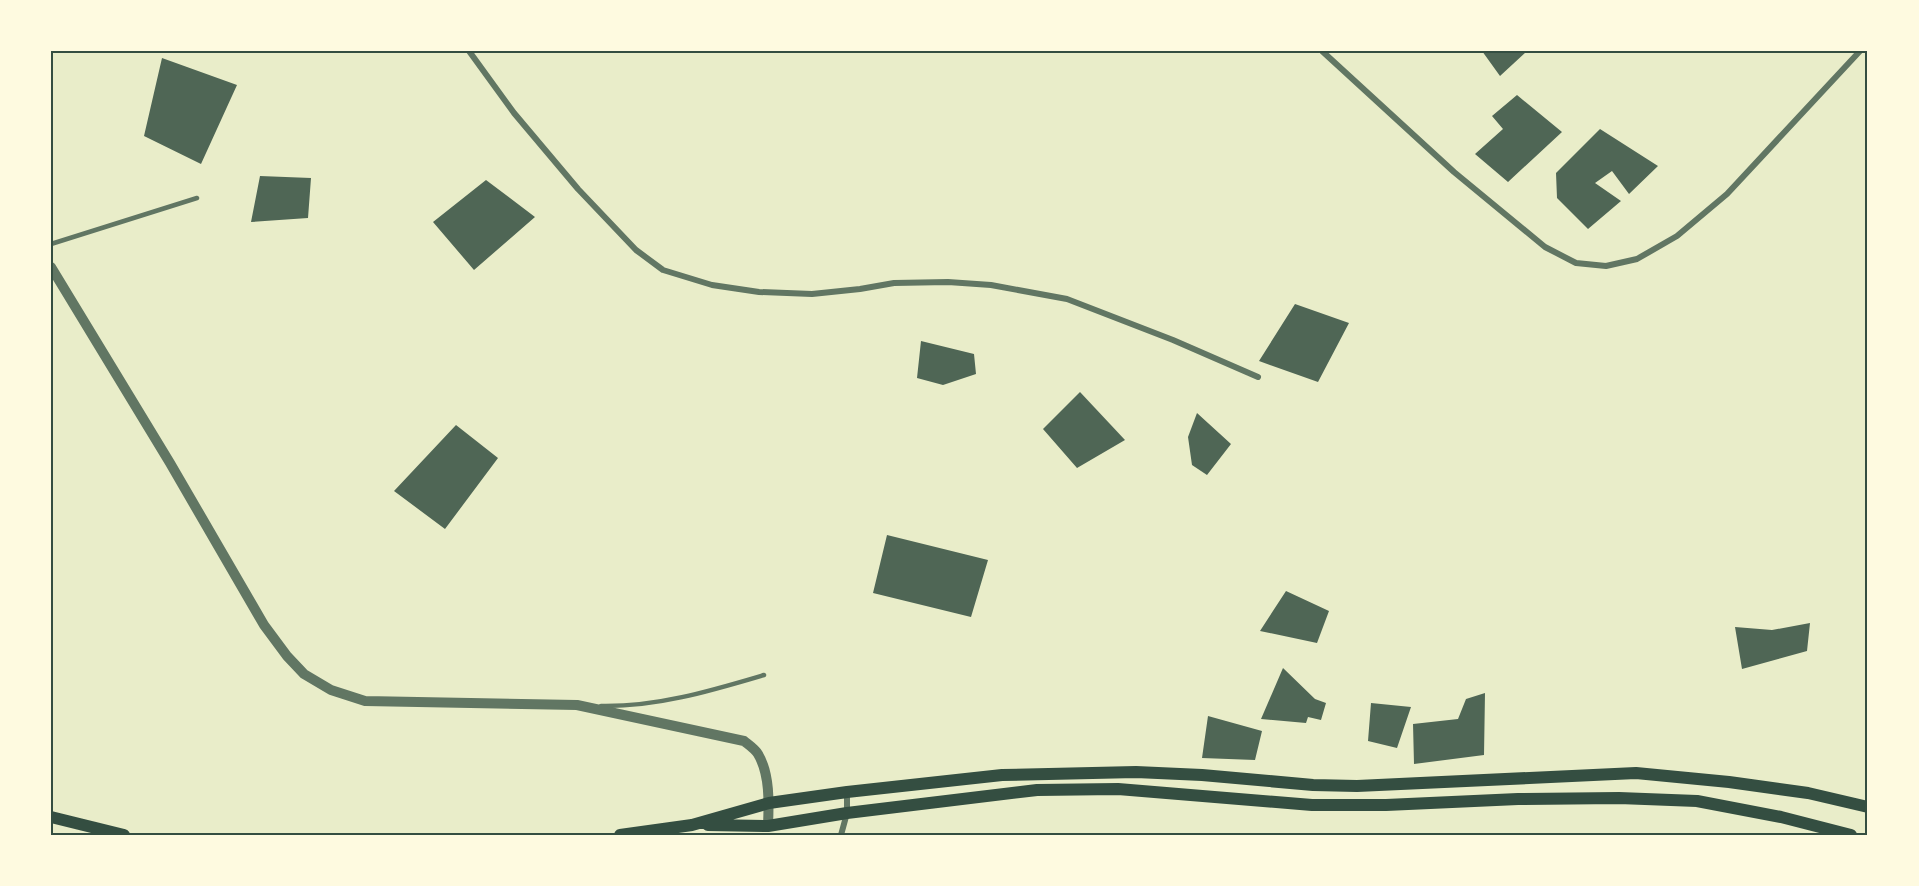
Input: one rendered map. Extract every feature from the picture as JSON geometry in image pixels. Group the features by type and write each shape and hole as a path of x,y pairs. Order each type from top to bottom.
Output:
{"main road":[{"path":"620,835 692,825 769,803 1013,774 1136,772 1357,786 1636,773 1797,791 1868,807"},
{"path":"692,825 768,826 847,813 1037,790 1118,789 1312,806 1518,799 1619,798 1697,801 1781,817 1851,835"},
{"path":"51,817 124,835"}],"street":[{"path":"469,51 514,113 578,189 636,250 663,270 712,285 759,292 812,294 894,283 948,282 1002,287 1067,299 1173,340 1258,377"},
{"path":"1322,51 1454,172 1545,247 1576,263 1606,266 1637,259 1677,236 1727,194 1860,51"},
{"path":"51,267 264,625 287,657 304,674 331,690 364,701 577,705 744,741 757,752 763,765 769,803 768,826"},
{"path":"842,835 847,813 847,792"}],"lane":[{"path":"51,244 196,198"},
{"path":"577,705 626,706 690,697 764,675"}],"building":[{"path":"1482,51 1527,51 1500,76"},
{"path":"162,58 237,85 201,164 144,136"},
{"path":"1517,95 1562,132 1508,182 1475,154 1503,129 1492,116"},
{"path":"1600,129 1658,166 1629,194 1612,171 1595,183 1621,201 1588,229 1557,198 1556,173"},
{"path":"260,176 311,178 308,218 251,222"},
{"path":"486,180 535,217 474,270 433,222"},
{"path":"1295,304 1349,323 1318,382 1259,361"},
{"path":"921,341 974,354 976,374 943,385 917,378"},
{"path":"1080,392 1125,440 1077,468 1043,429"},
{"path":"1197,413 1231,444 1207,475 1192,465 1188,437"},
{"path":"456,425 498,458 445,529 394,491"},
{"path":"887,535 988,560 971,617 873,593"},
{"path":"1286,591 1329,611 1317,643 1260,631"},
{"path":"1810,623 1807,651 1742,669 1735,627 1772,630"},
{"path":"1283,668 1315,699 1326,703 1321,720 1308,717 1306,723 1261,719"},
{"path":"1485,693 1484,755 1414,764 1413,724 1458,719 1466,699"},
{"path":"1371,703 1411,707 1397,748 1368,741"},
{"path":"1208,716 1262,731 1255,760 1202,758"}]}
